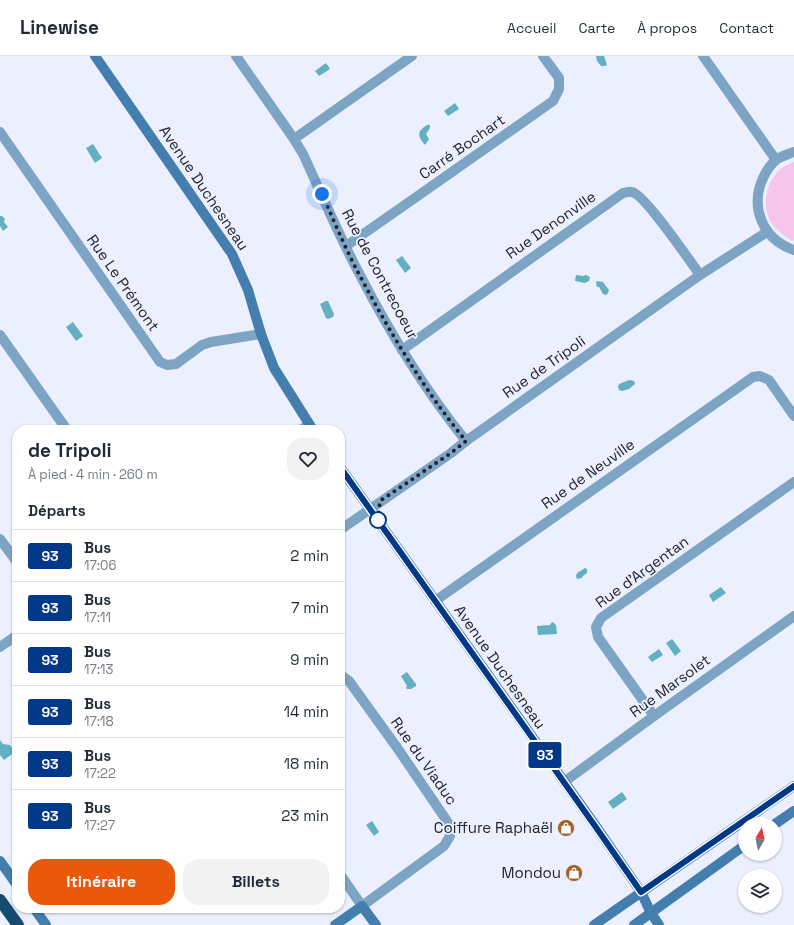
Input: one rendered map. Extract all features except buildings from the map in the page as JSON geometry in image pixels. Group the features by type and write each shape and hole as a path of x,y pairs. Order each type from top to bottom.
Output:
{"highway":[{"path":"0,900 18,925"}],"street":[{"name":"Avenue Duchesneau","path":"95,56 232,254 248,290 261,334 274,368 306,425"},
{"name":"Rue de Contrecoeur","path":"236,56 303,154 360,275 402,350 426,387 466,441"},
{"path":"294,139 412,56"},
{"name":"Carré Bochart","path":"346,246 553,101 559,89 559,78 543,56"},
{"path":"703,56 776,160"},
{"name":"Rue Le Prémont","path":"0,132 160,362 167,365 176,364 202,345 211,342 261,334"},
{"path":"794,152 776,160 767,171 759,185 757,201 759,217 767,232 778,243 794,250"},
{"name":"Rue Denonville","path":"402,350 433,326 623,193 632,192 639,196 667,230 700,275"},
{"name":"Rue de Tripoli","path":"345,526 451,453 700,275 767,232"},
{"path":"0,335 63,425"},
{"name":"Rue de Neuville","path":"435,601 753,377 760,376 769,380 794,416"},
{"name":"Avenue Duchesneau","path":"345,474 641,892 651,913 659,925"},
{"name":"Rue d'Argentan","path":"654,716 598,637 596,628 601,618 794,482"},
{"path":"0,539 12,555"},
{"name":"Rue Marsolet","path":"564,782 794,616"},
{"path":"0,647 12,639"},
{"name":"Rue du Viaduc","path":"345,678 398,749 449,824 450,836 444,846 362,906"},
{"path":"594,925 794,786"},
{"path":"782,819 794,811"},
{"path":"634,925 738,850"},
{"path":"0,861 12,878"},
{"path":"345,881 376,925"},
{"path":"336,925 362,906"},
{"path":"38,913 46,925"}],"shaded area":[{"path":"794,162 794,241 782,234 772,224 768,216 766,197 772,179 785,166"}],"water":[{"path":"596,56 604,56 607,65 601,66 597,61"},
{"path":"326,63 330,69 319,76 315,71"},
{"path":"455,103 459,109 448,116 444,111"},
{"path":"427,125 430,125 430,128 426,134 429,139 425,145 419,134"},
{"path":"93,144 102,158 95,163 86,148"},
{"path":"0,216 5,219 4,222 8,227 3,231 0,226"},
{"path":"402,256 411,268 405,273 396,260"},
{"path":"576,275 586,275 590,277 589,281 585,283 575,281"},
{"path":"597,281 603,282 609,290 606,295 603,294 599,287 597,287"},
{"path":"328,301 334,314 333,317 328,319 326,318 320,304"},
{"path":"73,322 83,336 76,341 66,327"},
{"path":"629,380 634,381 635,384 629,389 622,391 619,390 619,384"},
{"path":"585,568 587,569 587,573 582,578 577,579 577,573"},
{"path":"721,587 726,593 713,602 709,595"},
{"path":"553,622 556,625 557,634 538,635 537,626 550,625"},
{"path":"672,639 681,651 675,656 666,643"},
{"path":"659,649 663,655 652,662 648,657"},
{"path":"407,672 416,684 416,686 411,689 406,688 407,686 401,676"},
{"path":"0,740 3,744 10,745 12,748 12,754 4,760 0,755"},
{"path":"622,792 627,799 613,809 608,802"},
{"path":"372,821 379,832 374,836 366,825"}],"bus line":[{"name":"93","path":"345,474 641,892 794,786"}],"place":[{"name":"Coiffure Raphaël","path":"566,828"},
{"name":"Mondou","path":"574,873"}],"route":[{"path":"322,194 360,275 402,350 426,387 466,441 451,453 380,501 378,520"}]}
